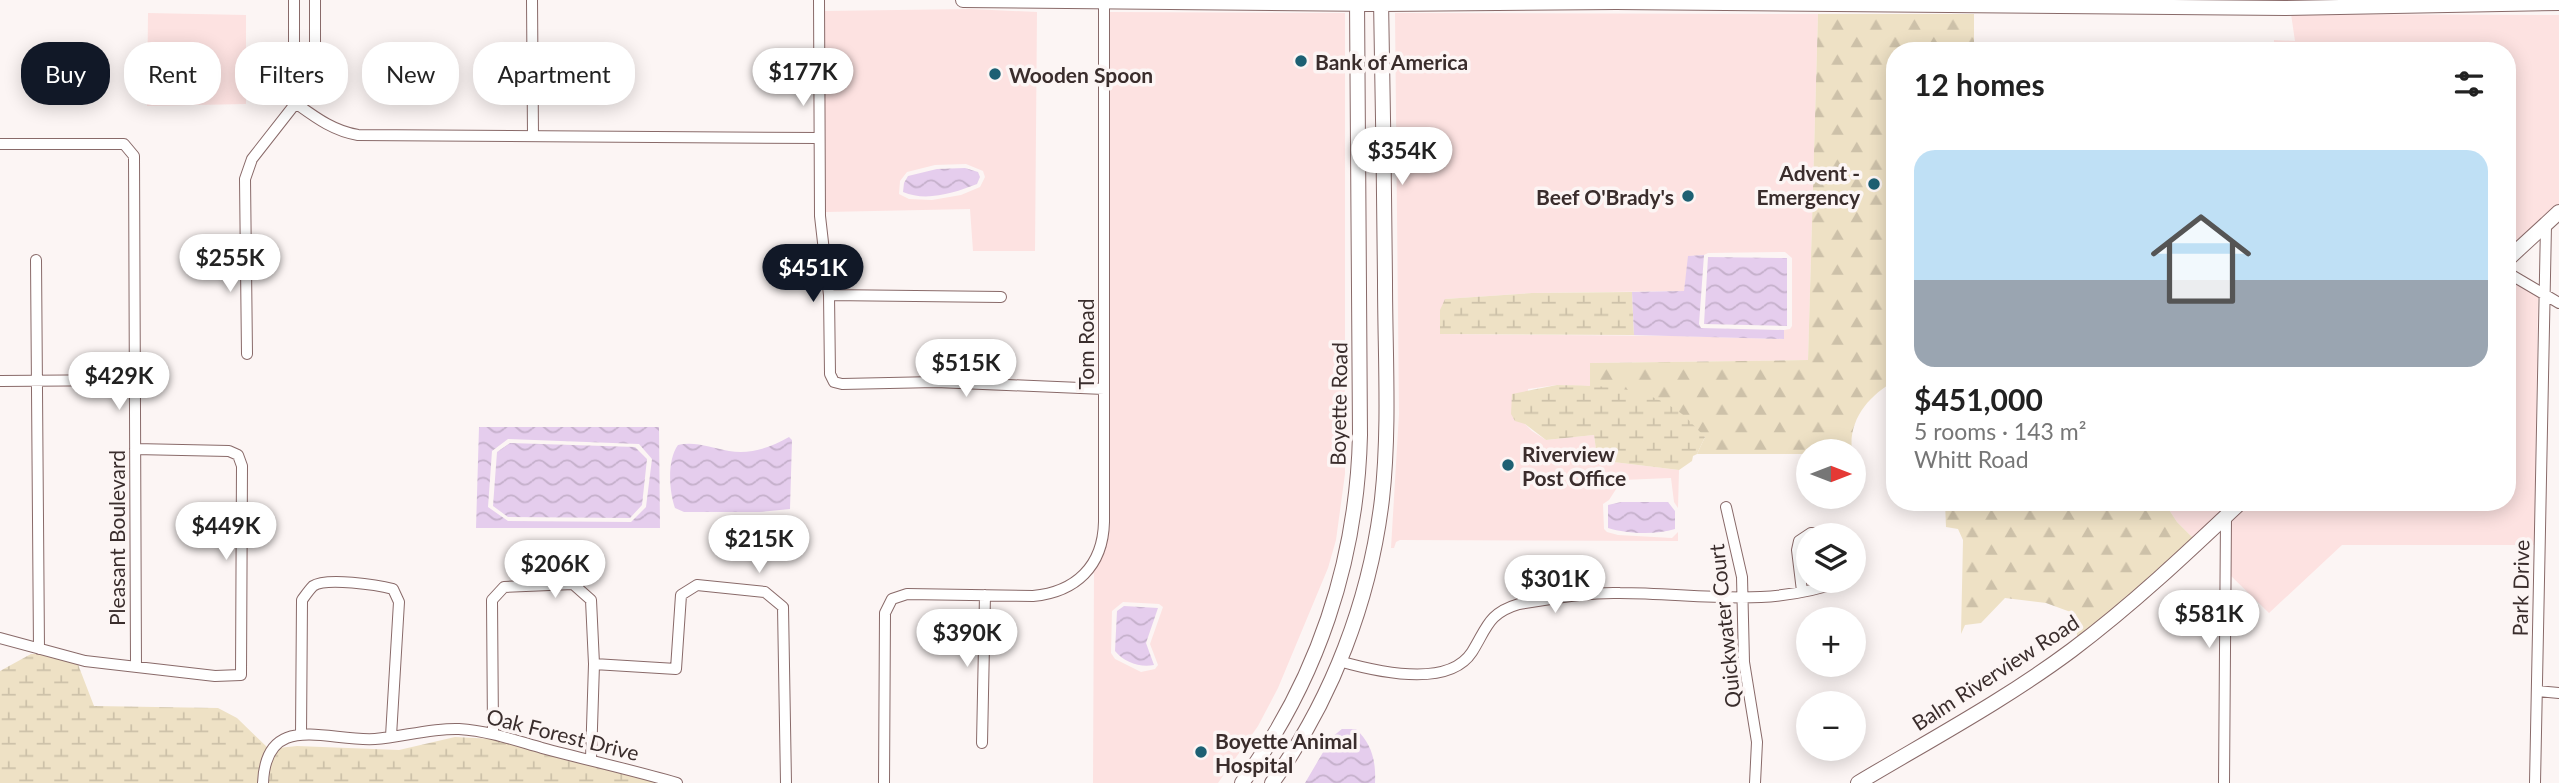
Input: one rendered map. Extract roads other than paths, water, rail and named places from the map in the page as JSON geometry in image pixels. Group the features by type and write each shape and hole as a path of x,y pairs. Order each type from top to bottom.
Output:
{"main road":[{"path":"963,0 2559,3"},
{"name":"Boyette Road","path":"1241,783 1284,720 1308,672 1336,594 1353,522 1360,435 1357,2"},
{"path":"1272,783 1310,723 1339,661 1357,612 1373,551 1384,469 1385,248 1381,2"},
{"path":"2516,252 2559,212"},
{"name":"Balm Riverview Road","path":"1858,783 2072,650 2149,589 2232,511"}],"street":[{"path":"294,0 294,42"},
{"path":"314,42 315,0"},
{"path":"532,0 533,136"},
{"path":"819,0 820,216 829,295 830,373 834,382 936,382 1104,389"},
{"name":"Tom Road","path":"985,595 1033,596 1056,592 1079,579 1093,563 1104,534 1104,2"},
{"path":"247,354 245,179 251,159 292,105"},
{"path":"298,105 329,126 358,135 819,138"},
{"name":"Pleasant Boulevard","path":"0,144 124,144 134,156 136,667"},
{"name":"Park Drive","path":"2535,783 2546,225"},
{"path":"36,260 39,649"},
{"path":"2516,278 2559,303"},
{"path":"829,295 1001,297"},
{"path":"0,381 135,380"},
{"path":"0,638 85,661 215,676 241,675 242,466 238,455 229,451 135,449"},
{"name":"Quickwater Court","path":"1726,508 1740,562 1744,599 1744,662 1757,743 1755,783"},
{"path":"2224,783 2226,517"},
{"path":"302,735 302,600 314,586 323,582 379,585 393,589 399,603 391,736"},
{"path":"493,732 492,600 504,587 573,584 591,600 594,664 591,759"},
{"path":"594,664 676,669 681,595 697,585 765,592 783,607 786,783"},
{"path":"1339,661 1383,671 1442,672 1465,660 1494,615 1519,604 1618,593 1744,599 1796,592"},
{"path":"884,783 884,614 892,599 907,594 985,595 982,743"},
{"path":"2538,691 2559,693"},
{"name":"Oak Forest Drive","path":"263,783 264,767 270,750 283,737 302,735 374,739 456,729 493,732 542,748 677,783"}],"water":[{"path":"965,168 978,172 980,177 977,184 940,195 921,196 903,192 908,176 937,169"},
{"path":"1704,255 1699,324 1701,328 1784,330 1784,339 1634,335 1632,292 1684,291 1688,256"},
{"path":"1708,257 1787,258 1787,326 1704,324"},
{"path":"479,427 659,427 660,528 476,528","holes":["508,439 639,444 652,459 646,507 631,522 508,521 488,507 492,451"]},
{"path":"789,437 792,440 790,509 760,512 684,512 675,508 670,476 674,451 678,445 697,444 745,452 768,447"},
{"path":"510,443 635,447 647,459 642,505 630,518 508,517 493,506 497,452"},
{"path":"1621,502 1668,502 1675,511 1675,529 1642,533 1608,528 1608,505"},
{"path":"1124,606 1158,608 1146,643 1154,665 1133,663 1115,651 1117,611"},
{"path":"1342,729 1356,729 1366,741 1374,760 1375,783 1305,783 1332,737"}],"place":[{"name":"Bank of America","path":"1301,61"},
{"name":"Wooden Spoon","path":"995,74"},
{"name":"Advent - Emergency","path":"1874,184"},
{"name":"Beef O'Brady's","path":"1688,196"},
{"name":"Riverview Post Office","path":"1508,465"},
{"name":"Boyette Animal Hospital","path":"1201,752"}]}
